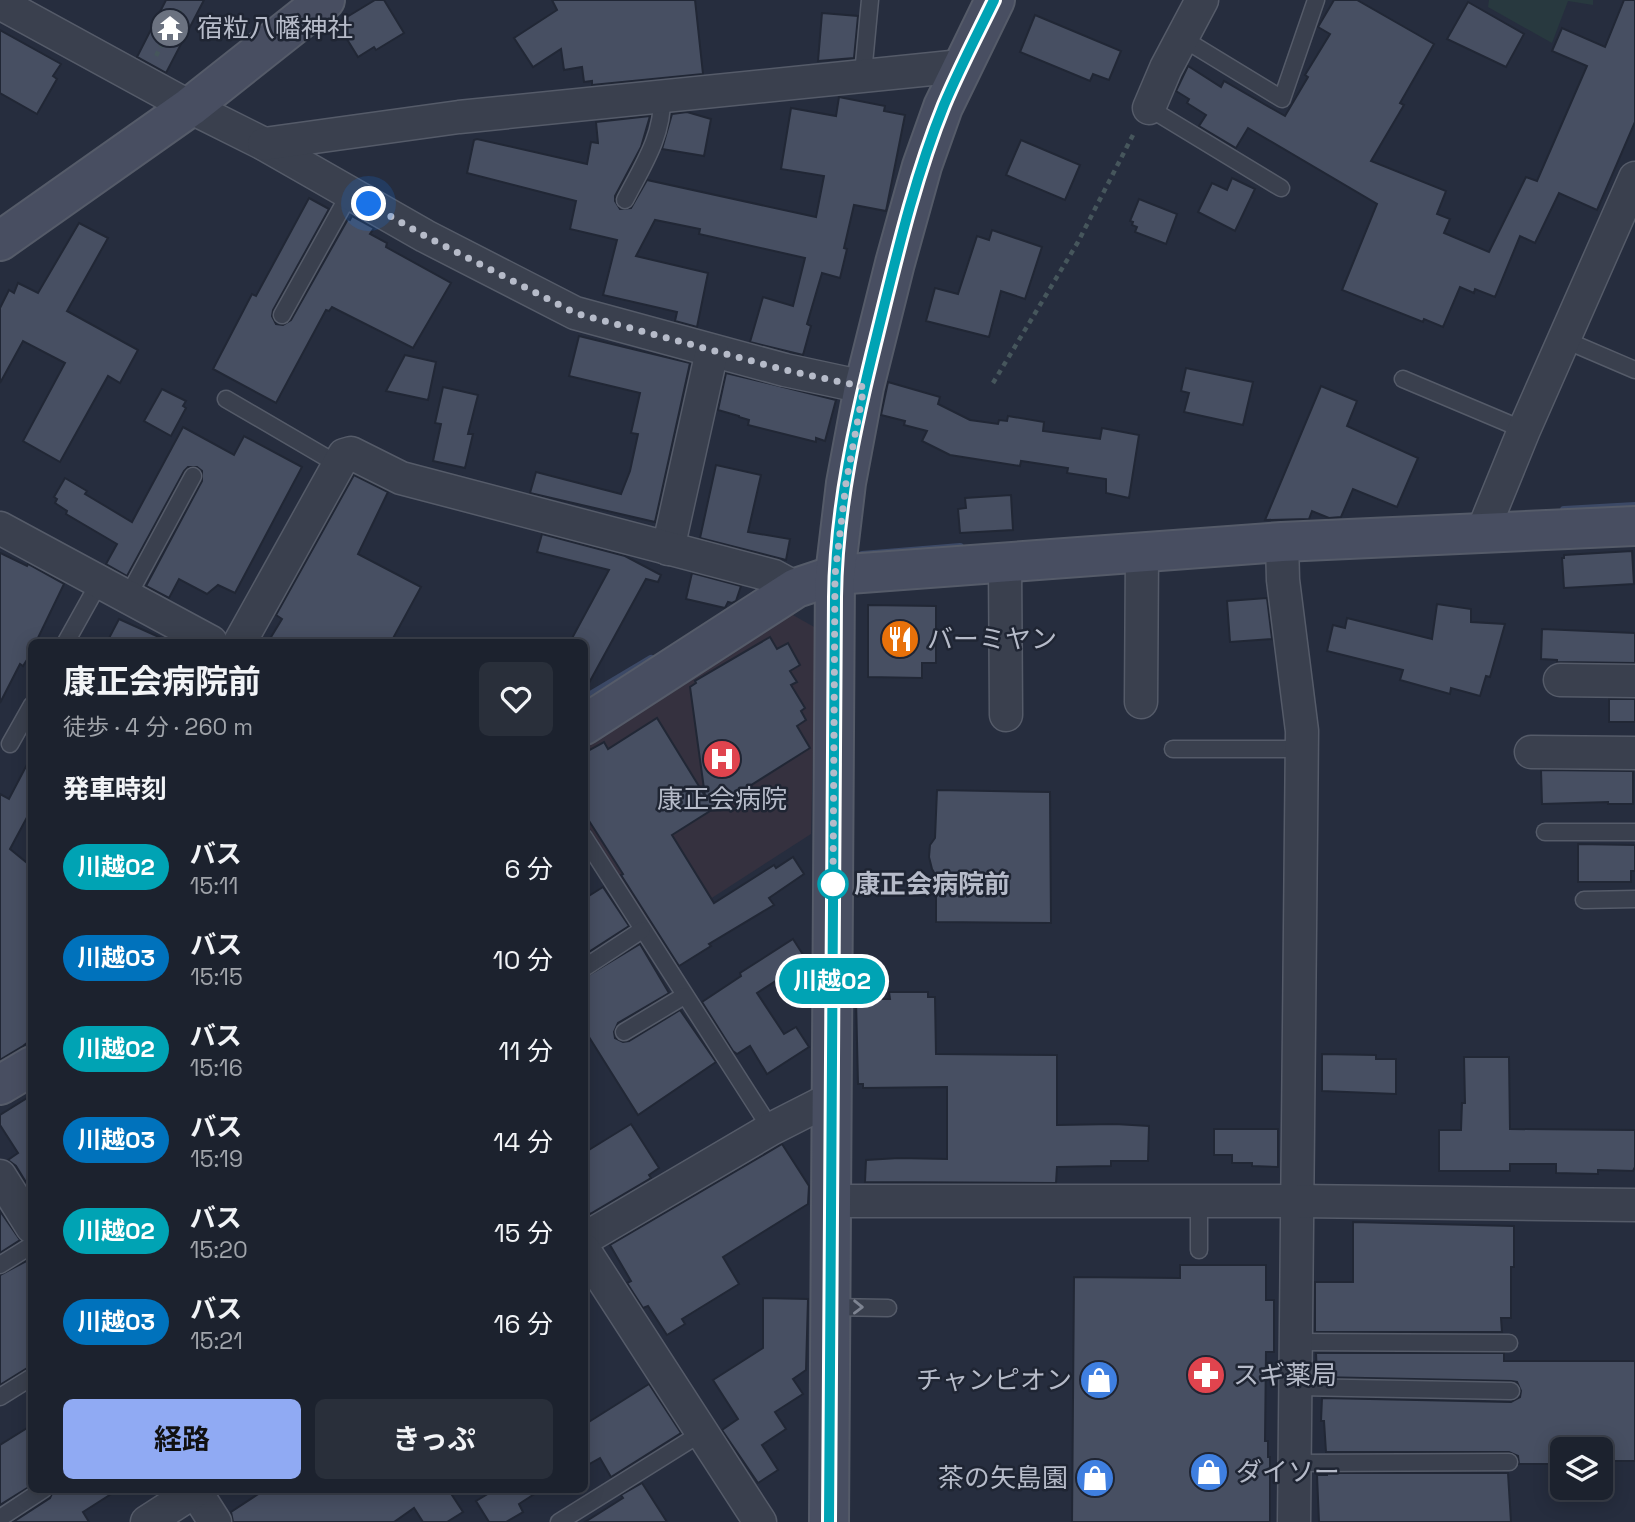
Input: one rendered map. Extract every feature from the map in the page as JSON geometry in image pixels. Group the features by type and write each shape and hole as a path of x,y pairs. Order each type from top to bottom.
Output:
{"street":[{"path":"0,241 190,107 325,0"},
{"path":"829,1522 835,575 846,483 864,387 895,263 922,166 961,66 995,0"},
{"path":"1149,108 1202,0"},
{"path":"0,3 190,107 264,144 425,236 575,313 785,370 864,387"},
{"path":"264,144 459,117 961,66"},
{"path":"1482,533 1524,430 1635,178"},
{"path":"668,549 712,351"},
{"path":"242,639 344,455 351,453 401,478 774,576 796,588"},
{"path":"588,722 796,588 835,575 1282,542 1635,526"},
{"path":"0,528 206,639"},
{"path":"1282,542 1283,580 1302,731 1294,1522"},
{"path":"1141,702 1142,553"},
{"path":"1005,562 1006,715"},
{"path":"1560,680 1635,681"},
{"path":"1531,752 1635,753"},
{"path":"588,1237 771,1129 832,1098"},
{"path":"0,1176 28,1221"},
{"path":"830,1201 1297,1201 1635,1205"},
{"path":"588,1256 760,1522"},
{"path":"147,1522 191,1493"},
{"path":"198,1493 215,1522"}],"lane":[{"path":"863,75 870,0"},
{"path":"1182,38 1282,99 1316,0"},
{"path":"625,200 653,148 662,114 662,98"},
{"path":"1149,108 1281,188"},
{"path":"282,315 351,193"},
{"path":"1565,341 1635,370"},
{"path":"1403,379 1524,430"},
{"path":"226,399 339,465"},
{"path":"128,596 194,476"},
{"path":"68,639 100,581"},
{"path":"10,744 28,712"},
{"path":"1173,749 1301,749"},
{"path":"1545,832 1635,832"},
{"path":"588,843 771,1129"},
{"path":"1584,900 1635,900"},
{"path":"588,965 642,930"},
{"path":"624,1032 684,996"},
{"path":"1199,1201 1199,1250"},
{"path":"0,1265 28,1248"},
{"path":"829,1307 888,1308"},
{"path":"1297,1342 1509,1343"},
{"path":"0,1397 28,1380"},
{"path":"1297,1387 1511,1391"},
{"path":"559,1522 703,1432"},
{"path":"1295,1463 1509,1462"},
{"path":"0,1518 38,1493"}],"path":[{"path":"144,80 180,10"},
{"path":"993,383 1078,242 1125,146 1149,108"}],"shaded area":[{"path":"1489,0 1593,0 1593,5 1568,1 1552,43 1488,7"},
{"path":"791,614 816,628 811,834 656,934 588,826 588,739"}],"building":[{"name":"宿粒八幡神社","path":"166,0 204,0 166,73 137,57"},
{"path":"375,0 384,0 404,33 376,50 374,47 358,57 337,23"},
{"path":"552,0 695,0 703,74 592,85 592,81 584,82 582,67 564,70 561,49 533,67 514,38 557,10"},
{"path":"1334,0 1357,0 1434,44 1400,103 1404,105 1371,161 1446,191 1437,214 1450,219 1444,233 1489,252 1526,177 1537,181 1587,66 1552,51 1562,28 1605,47 1624,0 1635,0 1635,122 1597,210 1559,193 1535,243 1520,236 1495,297 1475,289 1474,293 1460,287 1443,327 1424,319 1423,322 1342,290 1377,204 1248,128 1236,148 1199,126 1206,115 1187,103 1189,99 1176,91 1188,66 1221,87 1224,81 1285,116 1308,77 1305,75 1330,34 1318,27"},
{"path":"1468,2 1524,34 1506,67 1447,39"},
{"path":"822,13 858,16 854,58 818,61"},
{"path":"1035,15 1121,51 1109,80 1093,74 1090,81 1020,52"},
{"path":"0,30 61,64 53,76 57,79 37,114 0,93"},
{"path":"839,97 885,106 884,111 905,115 886,211 854,205 840,278 822,273 807,324 811,326 803,355 750,342 763,297 793,306 805,258 699,234 700,229 655,220 636,256 708,273 697,327 675,321 677,312 603,295 617,240 570,229 576,201 467,173 474,140 477,139 587,164 591,142 598,143 596,122 650,116 641,147 615,196 620,209 631,208 647,180 816,217 824,176 781,169 791,108 836,116"},
{"path":"687,112 711,119 704,156 662,149 672,114"},
{"path":"1021,140 1080,165 1065,200 1006,175"},
{"path":"1232,178 1255,189 1235,231 1198,212 1212,183 1227,190"},
{"path":"309,198 329,209 273,310 272,316 276,324 283,325 291,320 352,216 374,228 370,234 387,243 386,247 451,283 413,348 332,307 329,311 326,310 276,403 213,369 252,294 256,296"},
{"path":"1139,199 1177,214 1166,244 1135,232 1137,227 1130,221"},
{"path":"79,223 108,238 67,311 138,350 120,383 108,376 60,462 23,441 65,363 23,341 0,383 0,308 9,290 14,293 18,283 38,293"},
{"path":"992,230 1042,247 1025,299 1001,291 989,337 926,321 935,288 958,294 977,236 989,240"},
{"path":"579,336 690,363 655,522 530,493 536,472 621,494 630,471 638,434 631,433 640,393 569,376"},
{"path":"405,355 436,362 428,400 386,391"},
{"path":"1186,368 1253,382 1243,425 1184,412 1189,393 1181,391"},
{"path":"726,373 836,400 825,441 816,438 816,442 748,425 749,420 718,410"},
{"path":"888,382 940,397 938,404 970,420 998,424 999,420 1007,421 1008,416 1044,422 1043,431 1100,439 1102,428 1139,435 1129,498 1106,493 1106,479 1067,473 1068,468 1021,461 1020,466 950,455 922,441 927,431 904,425 905,421 881,415"},
{"path":"1321,386 1357,401 1347,426 1418,458 1397,507 1353,489 1341,517 1329,518 1312,511 1309,519 1265,520"},
{"path":"443,387 478,395 468,434 473,434 465,468 433,461 441,424 435,423"},
{"path":"162,389 186,401 183,406 186,408 171,436 144,421"},
{"path":"183,427 234,455 244,436 302,467 235,593 218,585 207,594 179,579 169,598 146,586 202,481 202,471 197,467 188,467 184,471 127,576 106,564 117,544 66,514 67,511 55,503 57,499 54,497 65,478 87,491 85,494 132,522"},
{"path":"716,465 761,475 748,532 790,539 786,560 700,538"},
{"path":"354,475 388,492 358,554 421,587 393,639 270,639 282,619 276,615"},
{"path":"1011,495 1013,530 960,533 958,509 966,508 965,498"},
{"path":"542,534 625,556 661,575 658,582 646,579 588,685 588,639 572,639 609,570 537,552"},
{"path":"1632,551 1634,584 1564,588 1564,555"},
{"path":"0,553 27,566 28,564 64,584 37,639 28,639 28,658 23,666 20,664 0,703"},
{"path":"692,573 741,586 736,601 728,602 725,608 686,599"},
{"path":"1267,598 1272,639 1230,642 1227,601"},
{"path":"1437,604 1471,609 1471,622 1505,624 1490,677 1486,676 1480,696 1451,688 1450,694 1400,680 1403,670 1327,651 1333,625 1345,628 1347,618 1432,639"},
{"path":"868,605 936,606 936,663 922,663 922,678 868,677"},
{"path":"119,619 163,639 109,639"},
{"path":"1542,629 1635,633 1635,663 1557,662 1541,659"},
{"path":"770,637 777,649 788,643 800,665 790,671 797,682 791,685 805,708 801,711 806,720 797,726 810,748 672,835 714,903 774,865 776,868 793,857 804,874 769,898 774,905 709,944 711,946 679,966 588,819 588,751 604,742 608,749 657,718 705,796 690,687 695,681"},
{"path":"1609,699 1635,699 1635,722 1609,722"},
{"path":"28,763 28,815 10,849 28,864 28,1042 0,1060 0,794 9,799"},
{"path":"1541,770 1633,771 1633,804 1542,804"},
{"path":"937,790 1050,792 1051,923 936,922 936,876 929,857 930,845 935,838"},
{"path":"1578,844 1635,845 1635,871 1631,871 1631,882 1578,882"},
{"path":"603,887 629,926 588,952 588,896"},
{"path":"793,939 807,961 757,993 784,1034 796,1027 809,1047 767,1074 750,1046 737,1054 733,1051 702,1002 741,976 740,973"},
{"path":"640,944 669,993 618,1023 614,1032 615,1038 623,1042 629,1041 680,1010 716,1062 638,1115 588,1035 588,976"},
{"path":"889,992 928,992 928,997 935,997 936,1054 1057,1055 1057,1125 1149,1126 1148,1161 1111,1161 1111,1166 1057,1167 1056,1183 865,1182 866,1160 947,1159 947,1087 863,1088 863,1084 858,1084 856,999 890,999"},
{"path":"1322,1054 1376,1055 1376,1059 1396,1059 1396,1094 1322,1091"},
{"path":"1464,1057 1509,1057 1510,1129 1635,1130 1633,1171 1556,1173 1556,1164 1510,1164 1510,1171 1439,1171 1439,1130 1461,1130 1462,1103 1465,1103"},
{"path":"28,1098 28,1186 16,1166 8,1160 18,1153 0,1125 0,1115"},
{"path":"631,1124 659,1168 649,1175 651,1178 590,1214 588,1151"},
{"path":"1214,1129 1278,1129 1278,1167 1232,1163 1232,1155 1214,1155"},
{"path":"782,1144 809,1186 808,1204 723,1257 739,1284 682,1319 685,1324 667,1335 648,1306 643,1308 627,1283 631,1281 610,1245"},
{"path":"0,1211 20,1240 0,1253"},
{"path":"1353,1222 1514,1226 1511,1318 1501,1318 1502,1332 1315,1332 1315,1282 1353,1282"},
{"path":"28,1260 28,1368 0,1385 0,1275"},
{"path":"1180,1265 1266,1265 1266,1300 1274,1300 1274,1352 1266,1352 1265,1441 1268,1441 1270,1457 1270,1522 1072,1522 1074,1277 1180,1278"},
{"path":"763,1298 808,1299 806,1370 793,1379 803,1394 775,1412 786,1429 762,1445 778,1470 758,1483 722,1430 738,1419 713,1380 763,1348"},
{"path":"1316,1353 1504,1353 1504,1361 1635,1361 1635,1461 1613,1461 1613,1437 1550,1437 1550,1464 1519,1464 1518,1456 1509,1452 1326,1452 1324,1421 1321,1421 1322,1398 1511,1402 1520,1397 1521,1391 1517,1382 1511,1381 1317,1377"},
{"path":"649,1384 681,1433 611,1477 600,1458 588,1465 588,1422"},
{"path":"28,1428 28,1488 0,1505 0,1445"},
{"path":"1508,1473 1511,1522 1319,1522 1317,1475"},
{"path":"642,1483 667,1522 585,1522 623,1498 621,1495"},
{"path":"52,1493 113,1493 83,1512 89,1522 13,1522 50,1498"},
{"path":"260,1493 451,1493 463,1512 447,1522 423,1522 414,1508 394,1522 233,1522 231,1512"},
{"path":"489,1493 536,1493 519,1504 523,1512 506,1522 489,1522 476,1501"}],"waterway":[{"path":"1564,510 1635,506"},
{"path":"862,555 960,547"},
{"path":"588,697 651,659"}],"bus line":[{"name":"川越02","path":"829,1522 835,575 846,483 864,387 895,263 922,166 943,107 994,0"}],"place":[{"name":"宿粒八幡神社","path":"170,28"},
{"name":"バーミヤン","path":"900,639"},
{"name":"康正会病院","path":"722,759"},
{"name":"康正会病院前","path":"833,884"},
{"name":"スギ薬局","path":"1206,1375"},
{"name":"チャンピオン","path":"1099,1380"},
{"name":"ダイソー","path":"1209,1472"},
{"name":"茶の矢島園","path":"1095,1478"}],"route":[{"path":"369,204 575,313 785,370 864,387 846,483 835,575 833,884"}]}
